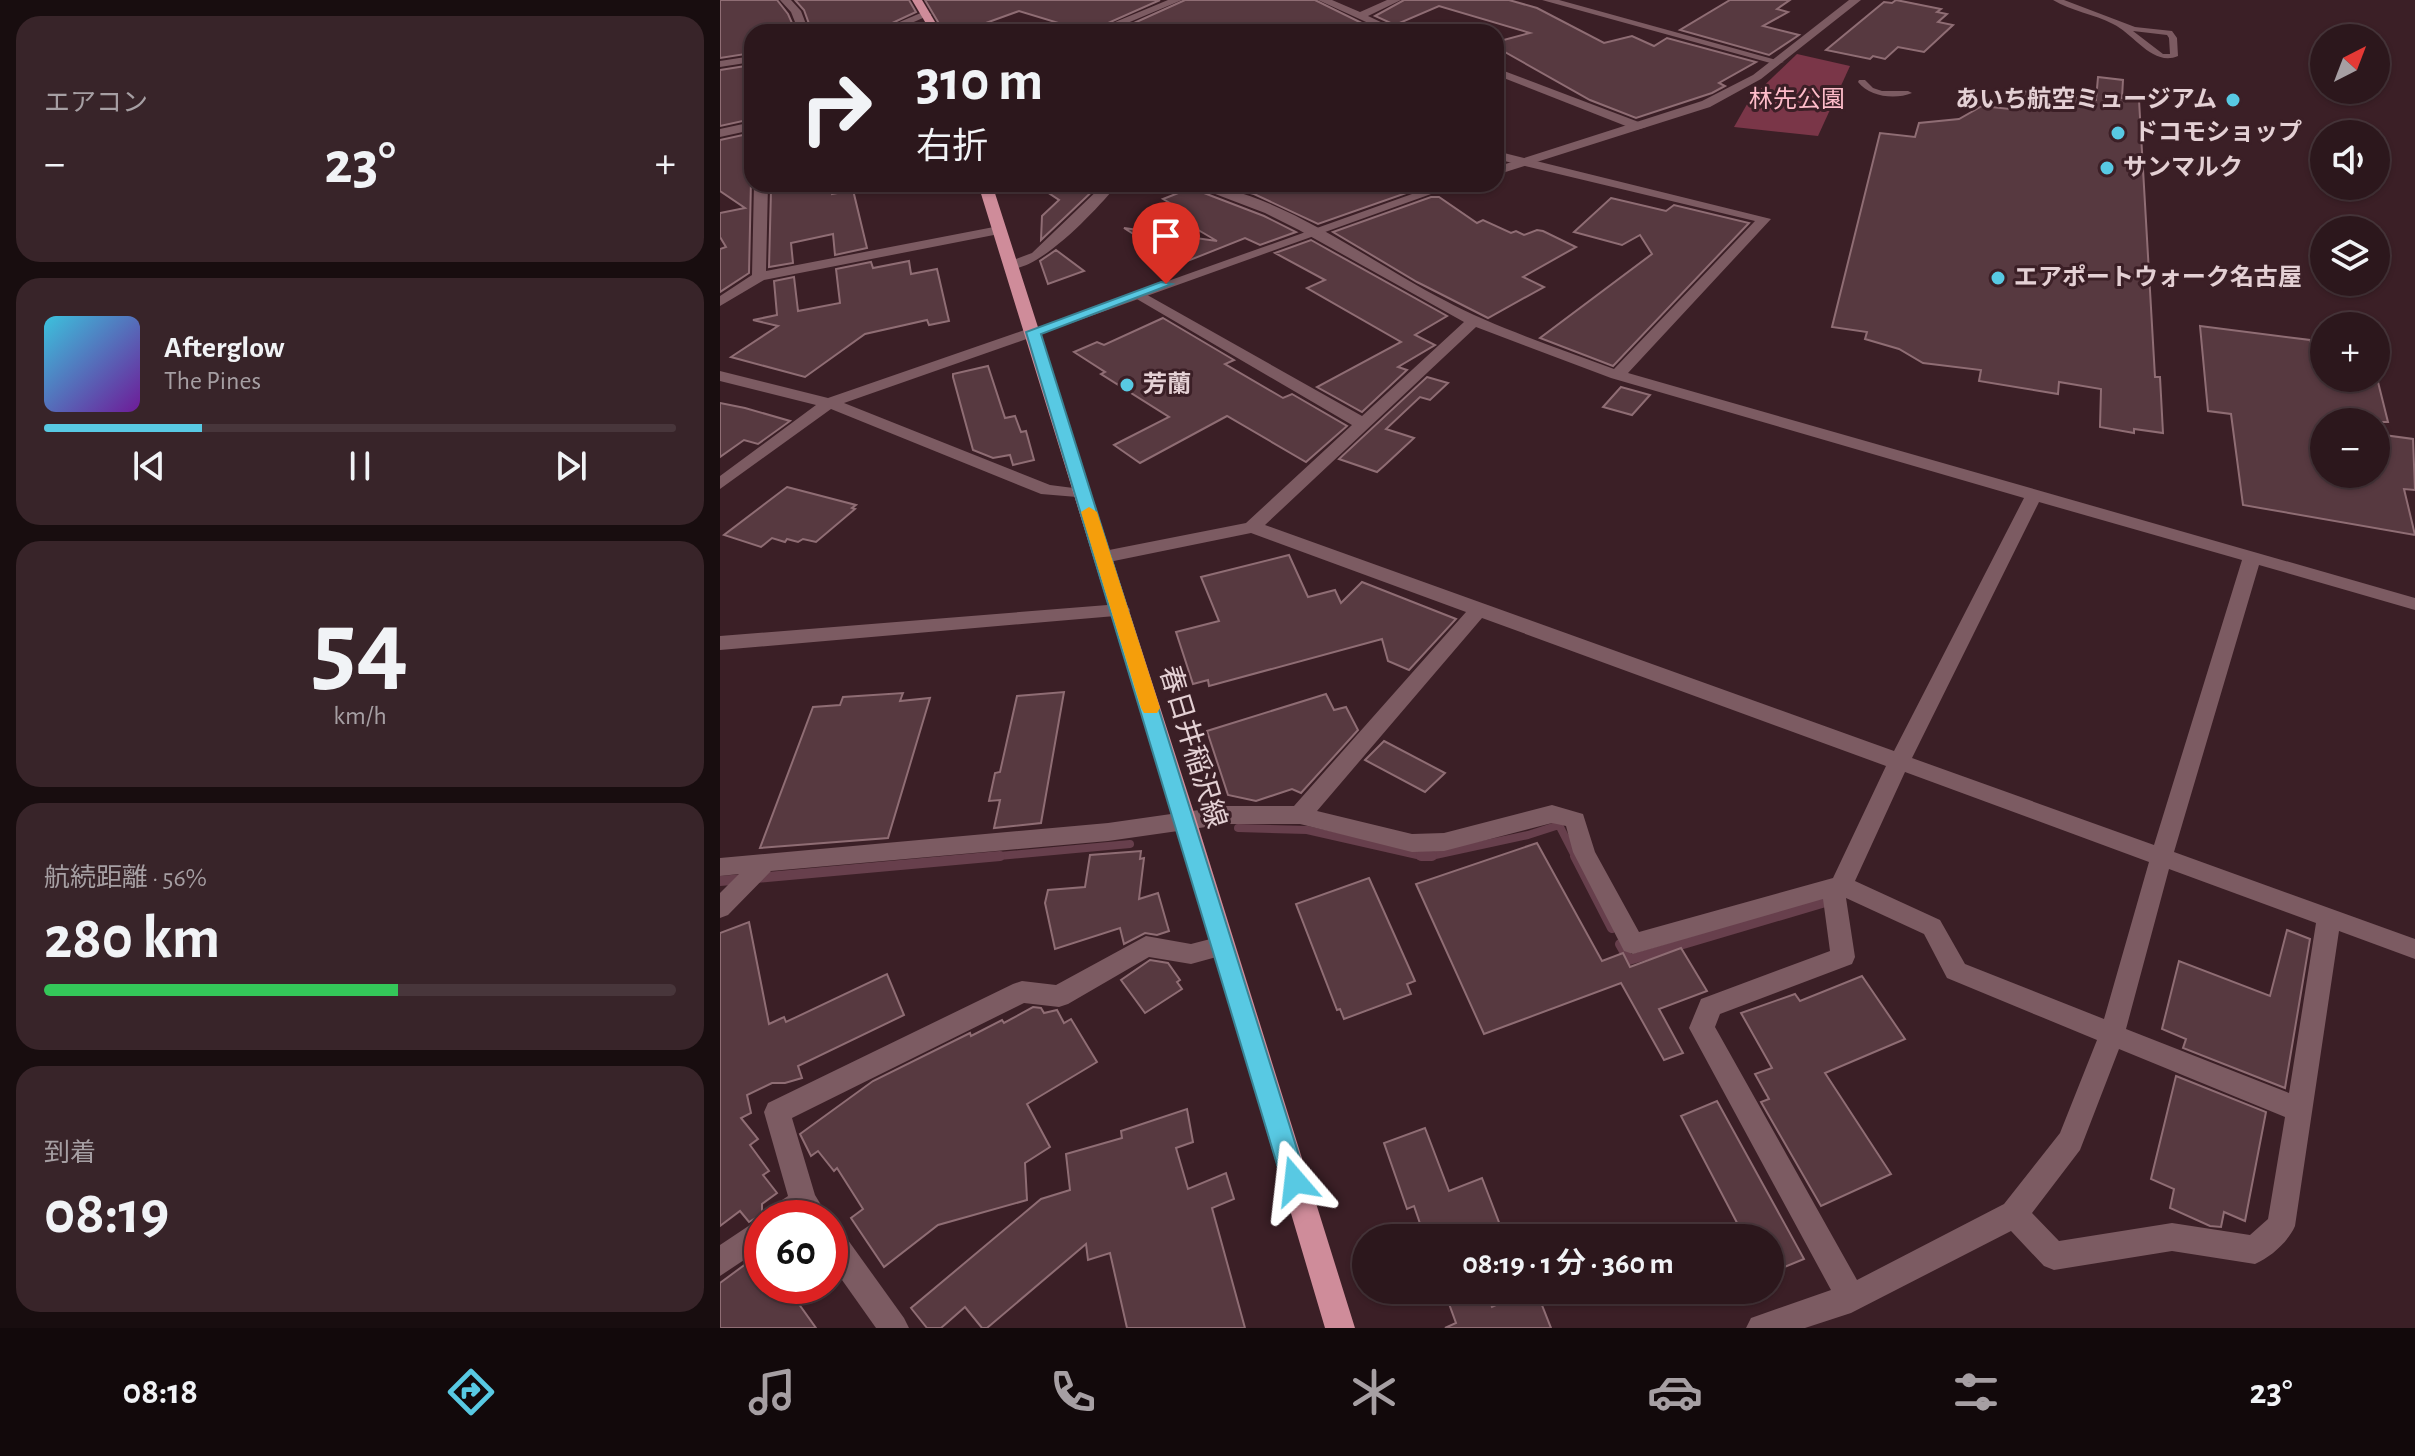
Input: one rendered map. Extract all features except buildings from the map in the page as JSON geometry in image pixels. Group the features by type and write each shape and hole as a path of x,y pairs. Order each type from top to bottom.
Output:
{"main road":[{"path":"917,0 932,24"},
{"name":"春日井稲沢線","path":"987,192 1104,557 1340,1328"}],"street":[{"path":"785,0 796,11 801,24"},
{"path":"1116,24 1177,0"},
{"path":"1323,0 1378,24"},
{"path":"1359,16 1396,0"},
{"path":"1547,0 1778,62"},
{"path":"1504,169 1640,127 1715,100 1778,62 1856,0"},
{"path":"901,24 927,14"},
{"path":"720,64 744,60"},
{"path":"1504,74 1640,127"},
{"path":"720,133 744,128"},
{"path":"1504,158 1764,219 1617,375"},
{"path":"759,277 761,192"},
{"path":"1010,266 1037,256 1103,192"},
{"path":"1227,192 1311,232 1474,321 1617,375 2415,604"},
{"path":"720,484 829,403 1428,192"},
{"path":"720,302 759,277 999,230"},
{"path":"1137,295 1363,424"},
{"path":"1104,557 1252,527 1474,321"},
{"path":"720,376 829,403 1047,490 1083,494"},
{"path":"1851,1298 1702,1028 1710,1007 1843,957 1837,886 2034,495"},
{"path":"1252,527 1898,764 2415,949"},
{"path":"1761,1328 1851,1298 2014,1214 2070,1141 2112,1035 2161,858 2252,557"},
{"path":"720,643 1120,610"},
{"path":"1300,815 1477,611"},
{"path":"720,867 1108,832 1185,819 1300,815 1412,843 1444,842 1552,814 1575,820 1584,852 1633,944 1837,886 1932,927 1956,971 2299,1110"},
{"path":"726,902 764,864"},
{"path":"2014,1214 2054,1256 2172,1237 2255,1250 2281,1226 2329,918"},
{"path":"796,1200 777,1112 1022,992 1059,996 1146,946 1191,954 1222,946"},
{"path":"720,1262 744,1244"},
{"path":"848,1264 894,1328"}],"lane":[{"path":"2057,0 2134,29 2169,33 2173,38 2174,56 2161,56 2118,23"},
{"path":"1862,82 1867,89 1908,93"}],"green space":[{"name":"林先公園","path":"1797,54 1850,66 1818,136 1734,127 1750,99"}],"waterway":[{"path":"1431,856 1528,835 1559,825 1576,858"},
{"path":"1238,828 1307,830 1422,856"},
{"path":"986,857 1130,844"},
{"path":"986,857 1000,856"},
{"path":"1422,856 1431,856"},
{"path":"1422,856 1431,856"},
{"path":"1575,856 1612,928"},
{"path":"756,878 986,857"},
{"path":"978,858 986,857"},
{"path":"720,881 743,879"},
{"path":"1620,944 1629,960 1822,903"}],"slow traffic":[{"path":"1089,512 1151,708"}],"place":[{"name":"あいち航空ミュージアム","path":"2233,100"},
{"name":"ドコモショップ","path":"2118,133"},
{"name":"サンマルク","path":"2107,168"},
{"name":"エアポートウォーク名古屋","path":"1998,278"},
{"name":"芳蘭","path":"1127,385"}],"route":[{"path":"1166,284 1033,332 1295,1181"}]}
